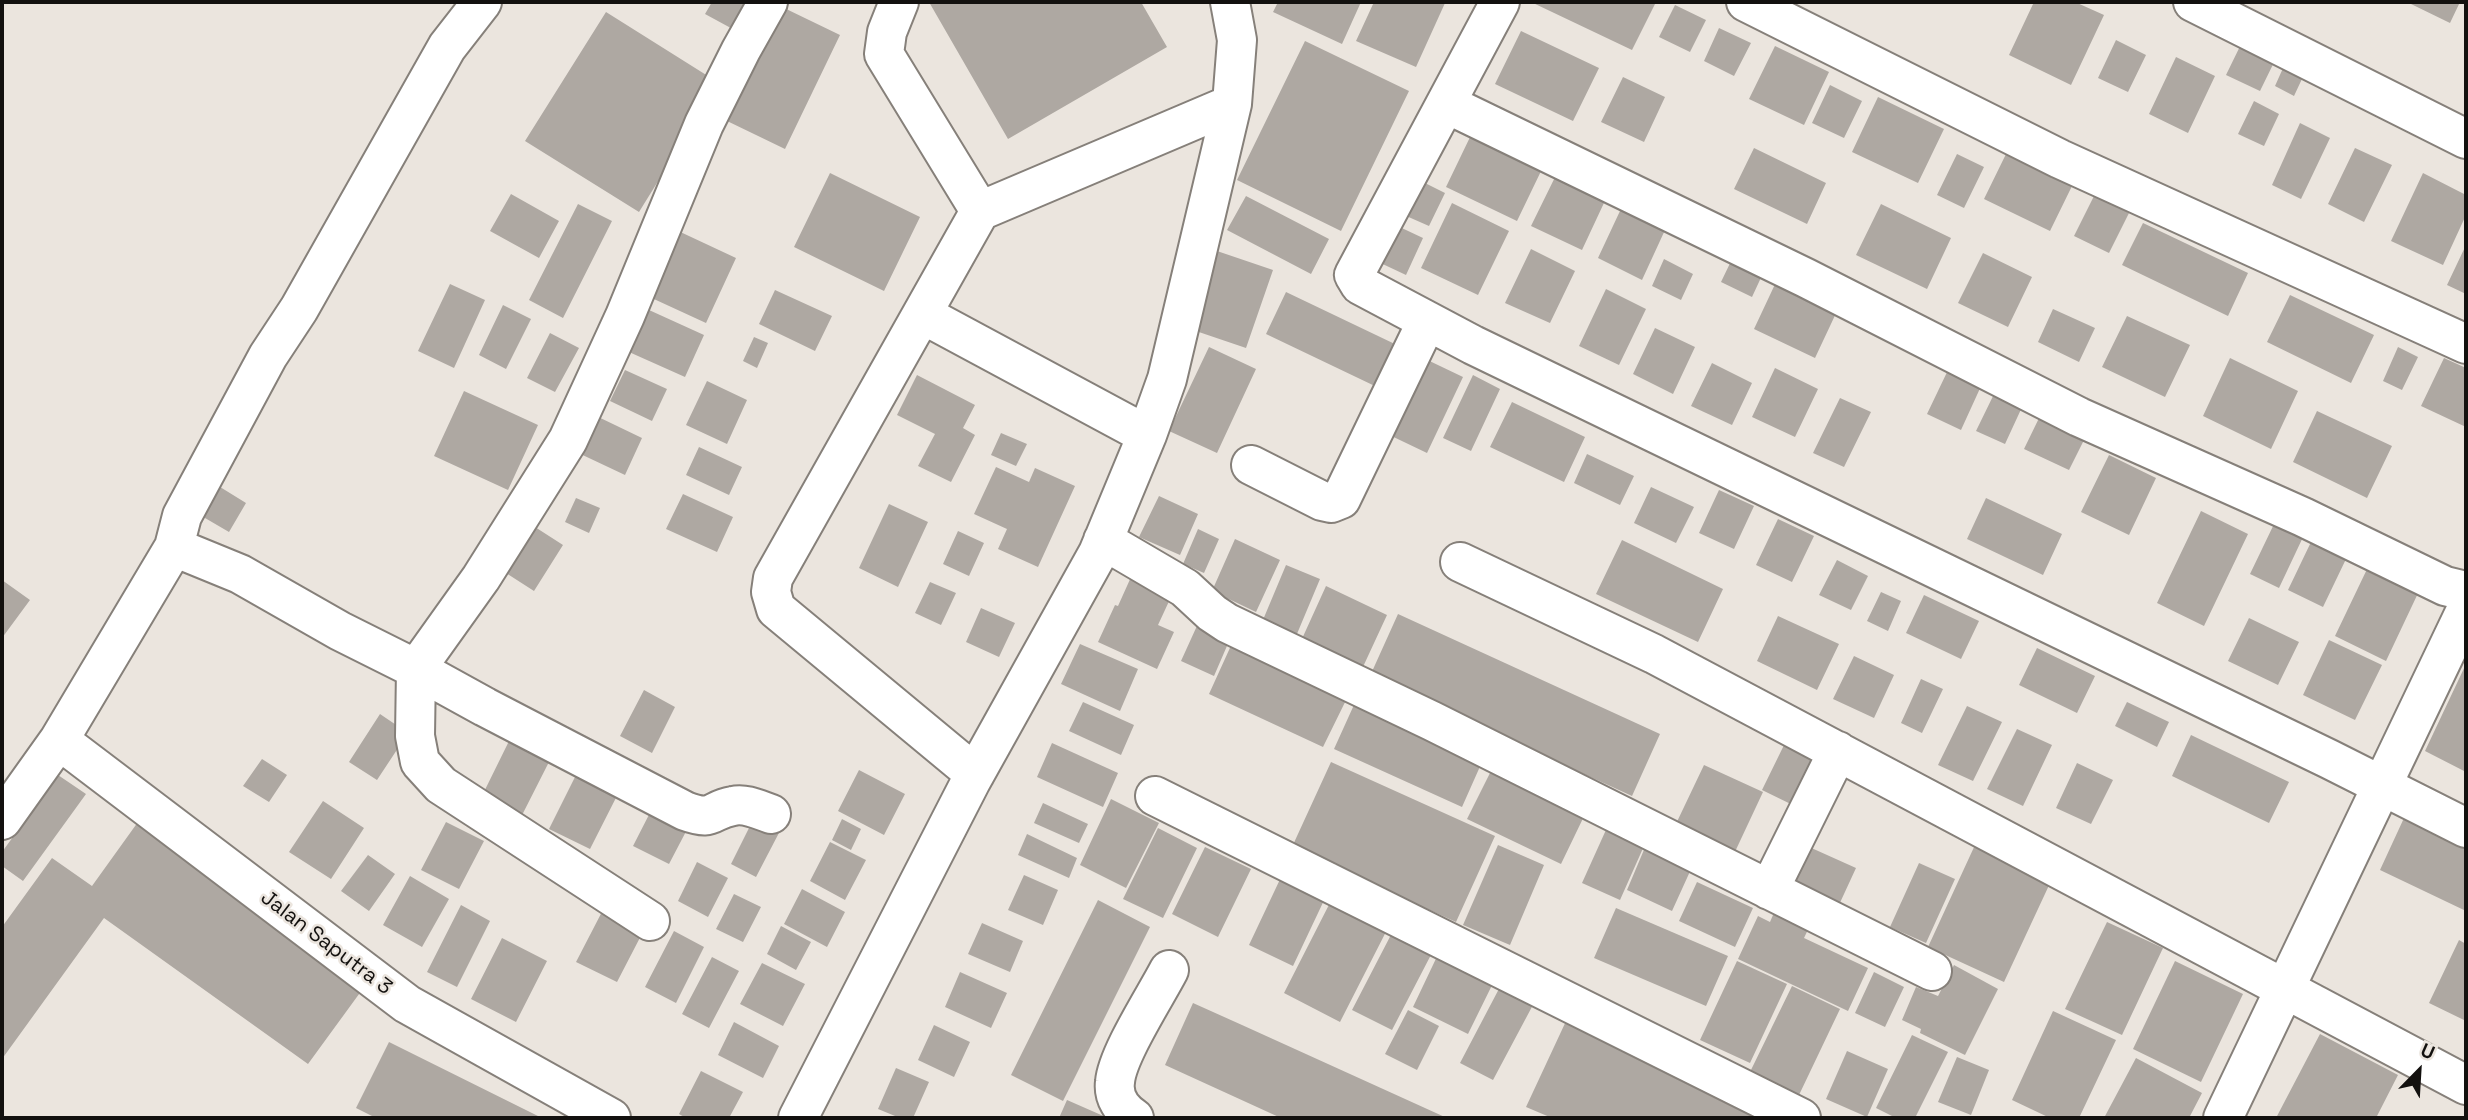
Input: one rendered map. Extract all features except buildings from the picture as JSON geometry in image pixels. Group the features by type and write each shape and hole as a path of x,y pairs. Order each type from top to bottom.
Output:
{"street":[{"path":"2,820 59,740 174,547 182,516 262,366 299,309 447,47 482,2"},
{"path":"650,921 440,785 420,762 415,736 416,669 481,578 568,440 625,316 704,124 768,2"},
{"path":"899,2 887,32 884,54 980,211"},
{"path":"798,1118 975,774 1103,540 1147,435 1167,379 1232,104 1237,40 1230,2"},
{"path":"1500,2 1353,275 1356,282 1473,345 2466,828"},
{"path":"1746,2 2060,159 2466,344"},
{"path":"2193,2 2466,139"},
{"path":"975,774 776,609 771,592 773,578 980,211 1232,104"},
{"path":"1447,104 1805,278 2079,417 2303,517 2445,586 2466,591"},
{"path":"922,314 1147,435"},
{"path":"1251,465 1322,501 1331,503 1341,499 1427,321"},
{"path":"1103,540 1185,588 1227,623 1432,721 1932,971"},
{"path":"174,547 240,574 341,631 685,811 702,817 739,805 771,814"},
{"path":"1460,562 1654,654 2466,1086"},
{"path":"2224,1118 2466,610"},
{"name":"Jalan Saputra 3","path":"59,740 407,1004 611,1118"},
{"path":"1769,890 1838,751"},
{"path":"1155,796 1801,1118"},
{"path":"1134,1118 1117,1100 1115,1083 1120,1061 1169,970"}]}
